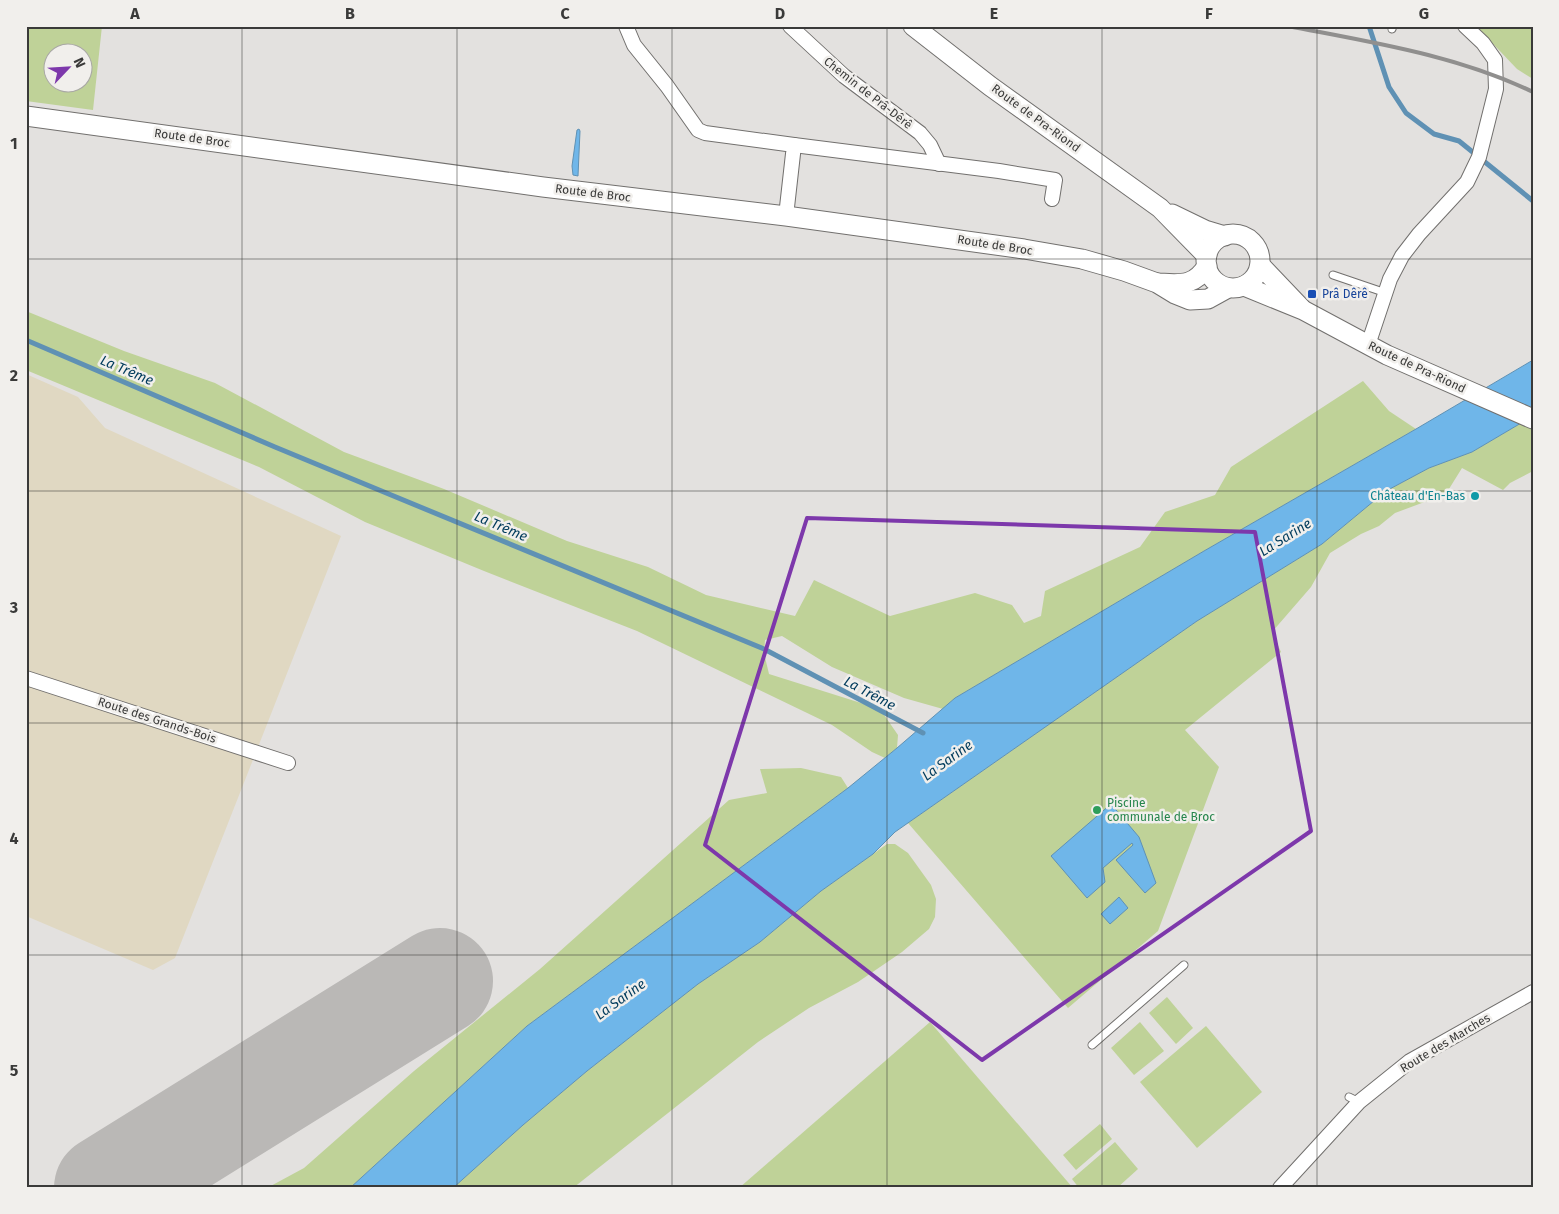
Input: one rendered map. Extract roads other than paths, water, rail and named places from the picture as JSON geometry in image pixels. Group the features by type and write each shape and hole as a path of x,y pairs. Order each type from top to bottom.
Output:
{"main road":[{"name":"Route de Pra-Riond","path":"913,26 990,86 1160,208 1205,230 1225,236 1238,235 1250,240 1258,250 1260,266 1303,310"},
{"name":"Route de Broc","path":"26,116 542,187 786,216 1051,253 1115,268 1157,283 1175,294 1190,300 1208,299 1236,287"},
{"name":"Route de Pra-Riond","path":"1160,208 1207,261 1214,281 1303,310 1415,368 1533,419"},
{"path":"1207,261 1214,242 1225,236"},
{"name":"Route de Broc","path":"1157,283 1187,283 1202,274 1207,261"},
{"path":"1236,287 1250,282 1256,276 1260,266"}],"street":[{"path":"626,26 634,45 673,93 692,123 698,130 705,133 1055,180 1052,199"},
{"name":"Chemin de Prâ-Dêrê","path":"790,26 844,76 920,133 930,145 939,164"},
{"path":"1368,345 1396,265 1405,252 1467,182 1479,157 1496,89 1495,60 1483,43 1465,26"},
{"path":"786,216 794,145"},
{"name":"Route des Grands-Bois","path":"26,678 288,763"},
{"name":"Route des Marches","path":"1280,1188 1354,1100 1410,1061 1533,992"}],"lane":[{"path":"1333,275 1386,293"},
{"path":"1092,1045 1184,965"}],"water":[{"path":"579,129 578,176 573,175 572,166 577,130"},
{"name":"La Sarine","path":"1533,360 1533,416 1472,452 1429,468 1386,491 1322,544 1197,621 895,832 873,854 821,891 760,942 698,984 587,1071 453,1188 350,1188 527,1026 848,788 955,698"},
{"path":"1111,804 1139,837 1156,883 1145,893 1116,860 1133,845 1132,843 1103,868 1105,882 1087,898 1051,856"},
{"path":"1119,897 1128,908 1110,924 1101,914"}],"waterway":[{"path":"1369,26 1389,87 1406,113 1434,134 1459,141 1533,201"},
{"name":"La Trême","path":"26,340 275,447 764,649 923,733"}],"railway":[{"path":"1288,26 1381,44 1443,59 1474,68 1533,92"}],"place":[{"name":"Prâ Dêrê","path":"1312,294"},
{"name":"Château d'En-Bas","path":"1475,496"},
{"name":"Piscine communale de Broc","path":"1097,810"}]}
